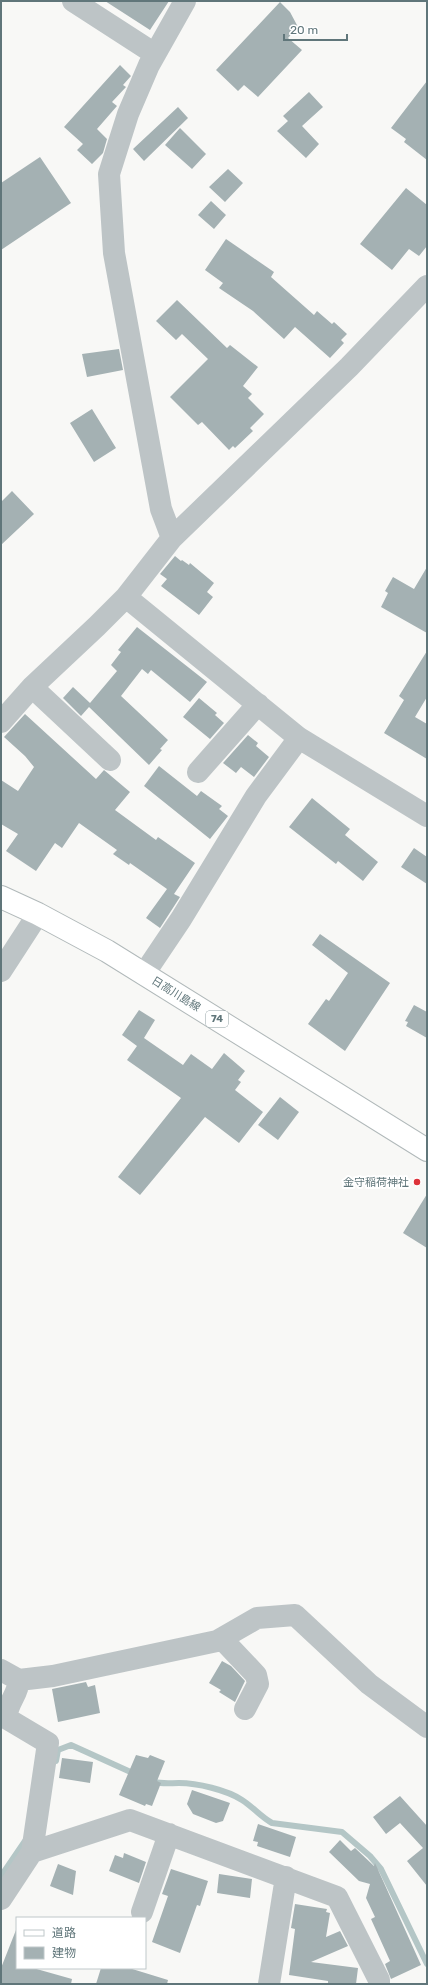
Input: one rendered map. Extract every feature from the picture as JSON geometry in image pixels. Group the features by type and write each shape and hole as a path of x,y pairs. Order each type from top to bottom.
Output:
{"main road":[{"name":"日高川島線","path":"1,897 38,914 144,974 427,1150"}],"street":[{"path":"172,538 161,510 114,253 109,174 128,114 155,54 185,1"},
{"path":"80,3 155,54"},
{"path":"1,722 32,687 97,626 126,596 172,538 349,367 427,286"},
{"path":"126,596 300,738 427,816"},
{"path":"32,687 110,760"},
{"path":"198,772 258,704"},
{"path":"144,974 181,919 256,796 300,738"},
{"path":"1,971 38,914"},
{"path":"10,1675 61,1674 180,1650 222,1639 257,1618 295,1615 369,1684 427,1727"},
{"path":"222,1639 256,1675 258,1684 245,1709"},
{"path":"1,1899 32,1852 48,1743 6,1718 7,1706 19,1687 10,1675"},
{"path":"32,1852 130,1820 286,1877 337,1897 380,1984"},
{"path":"142,1912 169,1834"},
{"path":"269,1984 286,1877"}],"building":[{"path":"105,1 169,1 150,30"},
{"path":"280,2 290,12 298,27 288,38 302,50 258,97 244,85 238,91 216,70"},
{"path":"120,65 131,76 123,85 126,87 112,102 117,106 97,129 107,139 103,153 92,164 77,150 83,144 64,127"},
{"path":"427,81 427,160 404,142 406,139 391,128"},
{"path":"309,92 323,107 302,126 319,144 306,158 277,131 288,121 283,116"},
{"path":"178,107 188,118 144,161 133,149"},
{"path":"180,128 206,154 192,169 165,145"},
{"path":"40,157 71,203 1,250 1,183"},
{"path":"228,169 243,183 225,202 209,187"},
{"path":"406,188 427,205 427,246 419,256 409,249 392,270 360,244"},
{"path":"211,201 226,215 214,229 198,215"},
{"path":"226,239 274,272 271,277 314,315 317,311 332,324 334,322 347,334 341,340 344,343 330,358 295,327 284,339 253,311 219,288 223,283 205,270"},
{"path":"177,300 227,348 230,345 258,367 243,386 252,394 248,398 264,414 250,428 253,431 235,448 233,446 229,450 202,422 198,425 170,397 208,359 182,334 176,340 156,321"},
{"path":"119,349 123,370 87,377 82,354"},
{"path":"92,409 116,448 94,462 70,423"},
{"path":"12,491 34,514 1,545 1,502"},
{"path":"175,556 189,565 190,563 214,583 207,592 213,597 199,615 161,586 167,579 160,574"},
{"path":"427,567 427,633 381,607 388,593 385,591 393,577 414,589"},
{"path":"137,627 207,682 190,702 151,670 148,674 142,669 121,696 168,740 160,749 162,750 149,765 89,707 81,716 63,698 73,687 90,703 117,671 111,665 121,652 118,650"},
{"path":"427,651 427,697 415,717 427,724 427,759 384,733 404,700 399,696"},
{"path":"199,698 217,713 215,715 224,723 210,739 183,717"},
{"path":"25,714 96,779 104,770 130,792 115,810 156,840 158,837 195,863 174,894 180,897 160,928 146,918 167,889 130,863 129,865 113,854 117,850 79,823 62,848 55,843 36,871 6,851 18,834 1,824 1,780 18,791 34,767 25,756 4,737"},
{"path":"248,735 258,743 256,746 269,757 254,777 241,767 236,773 223,763"},
{"path":"159,766 197,796 201,791 222,806 219,809 228,816 210,839 144,786"},
{"path":"312,798 350,829 345,835 378,862 363,881 338,861 336,864 289,827"},
{"path":"414,848 427,857 427,884 401,867"},
{"path":"320,934 390,983 345,1051 308,1024 326,999 329,1001 348,973 312,945"},
{"path":"414,1005 427,1012 427,1038 406,1026 408,1022 405,1021"},
{"path":"139,1010 155,1020 144,1038 183,1065 191,1054 212,1069 224,1053 245,1071 238,1080 241,1082 235,1090 263,1112 239,1143 205,1117 140,1195 118,1177 181,1098 127,1060 137,1046 122,1035"},
{"path":"280,1097 299,1112 278,1140 258,1125"},
{"path":"427,1194 427,1248 403,1233"},
{"path":"222,1661 231,1666 245,1681 235,1702 219,1692 221,1690 209,1683"},
{"path":"86,1682 88,1687 95,1685 100,1713 58,1722 52,1689"},
{"path":"136,1755 148,1758 150,1755 165,1761 157,1781 161,1783 152,1806 146,1804 145,1806 119,1795"},
{"path":"62,1758 93,1762 90,1783 59,1778"},
{"path":"192,1790 230,1803 223,1821 216,1823 193,1814 187,1804"},
{"path":"400,1796 427,1826 427,1886 407,1861 423,1848 400,1823 386,1834 373,1817"},
{"path":"258,1824 296,1837 290,1857 257,1846 258,1842 253,1841"},
{"path":"340,1840 351,1851 355,1848 374,1866 375,1863 421,1965 391,1979 385,1964 390,1961 371,1919 375,1917 366,1898 370,1884 359,1881 329,1852"},
{"path":"124,1853 146,1862 139,1883 109,1871 115,1855 123,1858"},
{"path":"58,1864 76,1871 73,1895 50,1886"},
{"path":"171,1869 208,1881 200,1906 197,1905 180,1953 152,1942 168,1896 162,1894"},
{"path":"219,1874 252,1879 250,1898 217,1893"},
{"path":"295,1904 327,1909 326,1912 330,1913 326,1937 340,1931 348,1946 311,1962 358,1968 356,1984 328,1984 328,1981 289,1975 295,1929 291,1928"},
{"path":"16,1930 16,1969 37,1969 72,1979 71,1984 1,1984 1,1968"},
{"path":"101,1969 132,1969 168,1980 167,1984 96,1984"}],"waterway":[{"path":"56,1761 58,1750 71,1745 135,1774"},
{"path":"154,1782 194,1784 220,1790 236,1796 272,1823 342,1832 370,1856 381,1869 427,1964"},
{"path":"1,1876 25,1841"}],"place":[{"name":"金守稲荷神社","path":"417,1182"}]}
